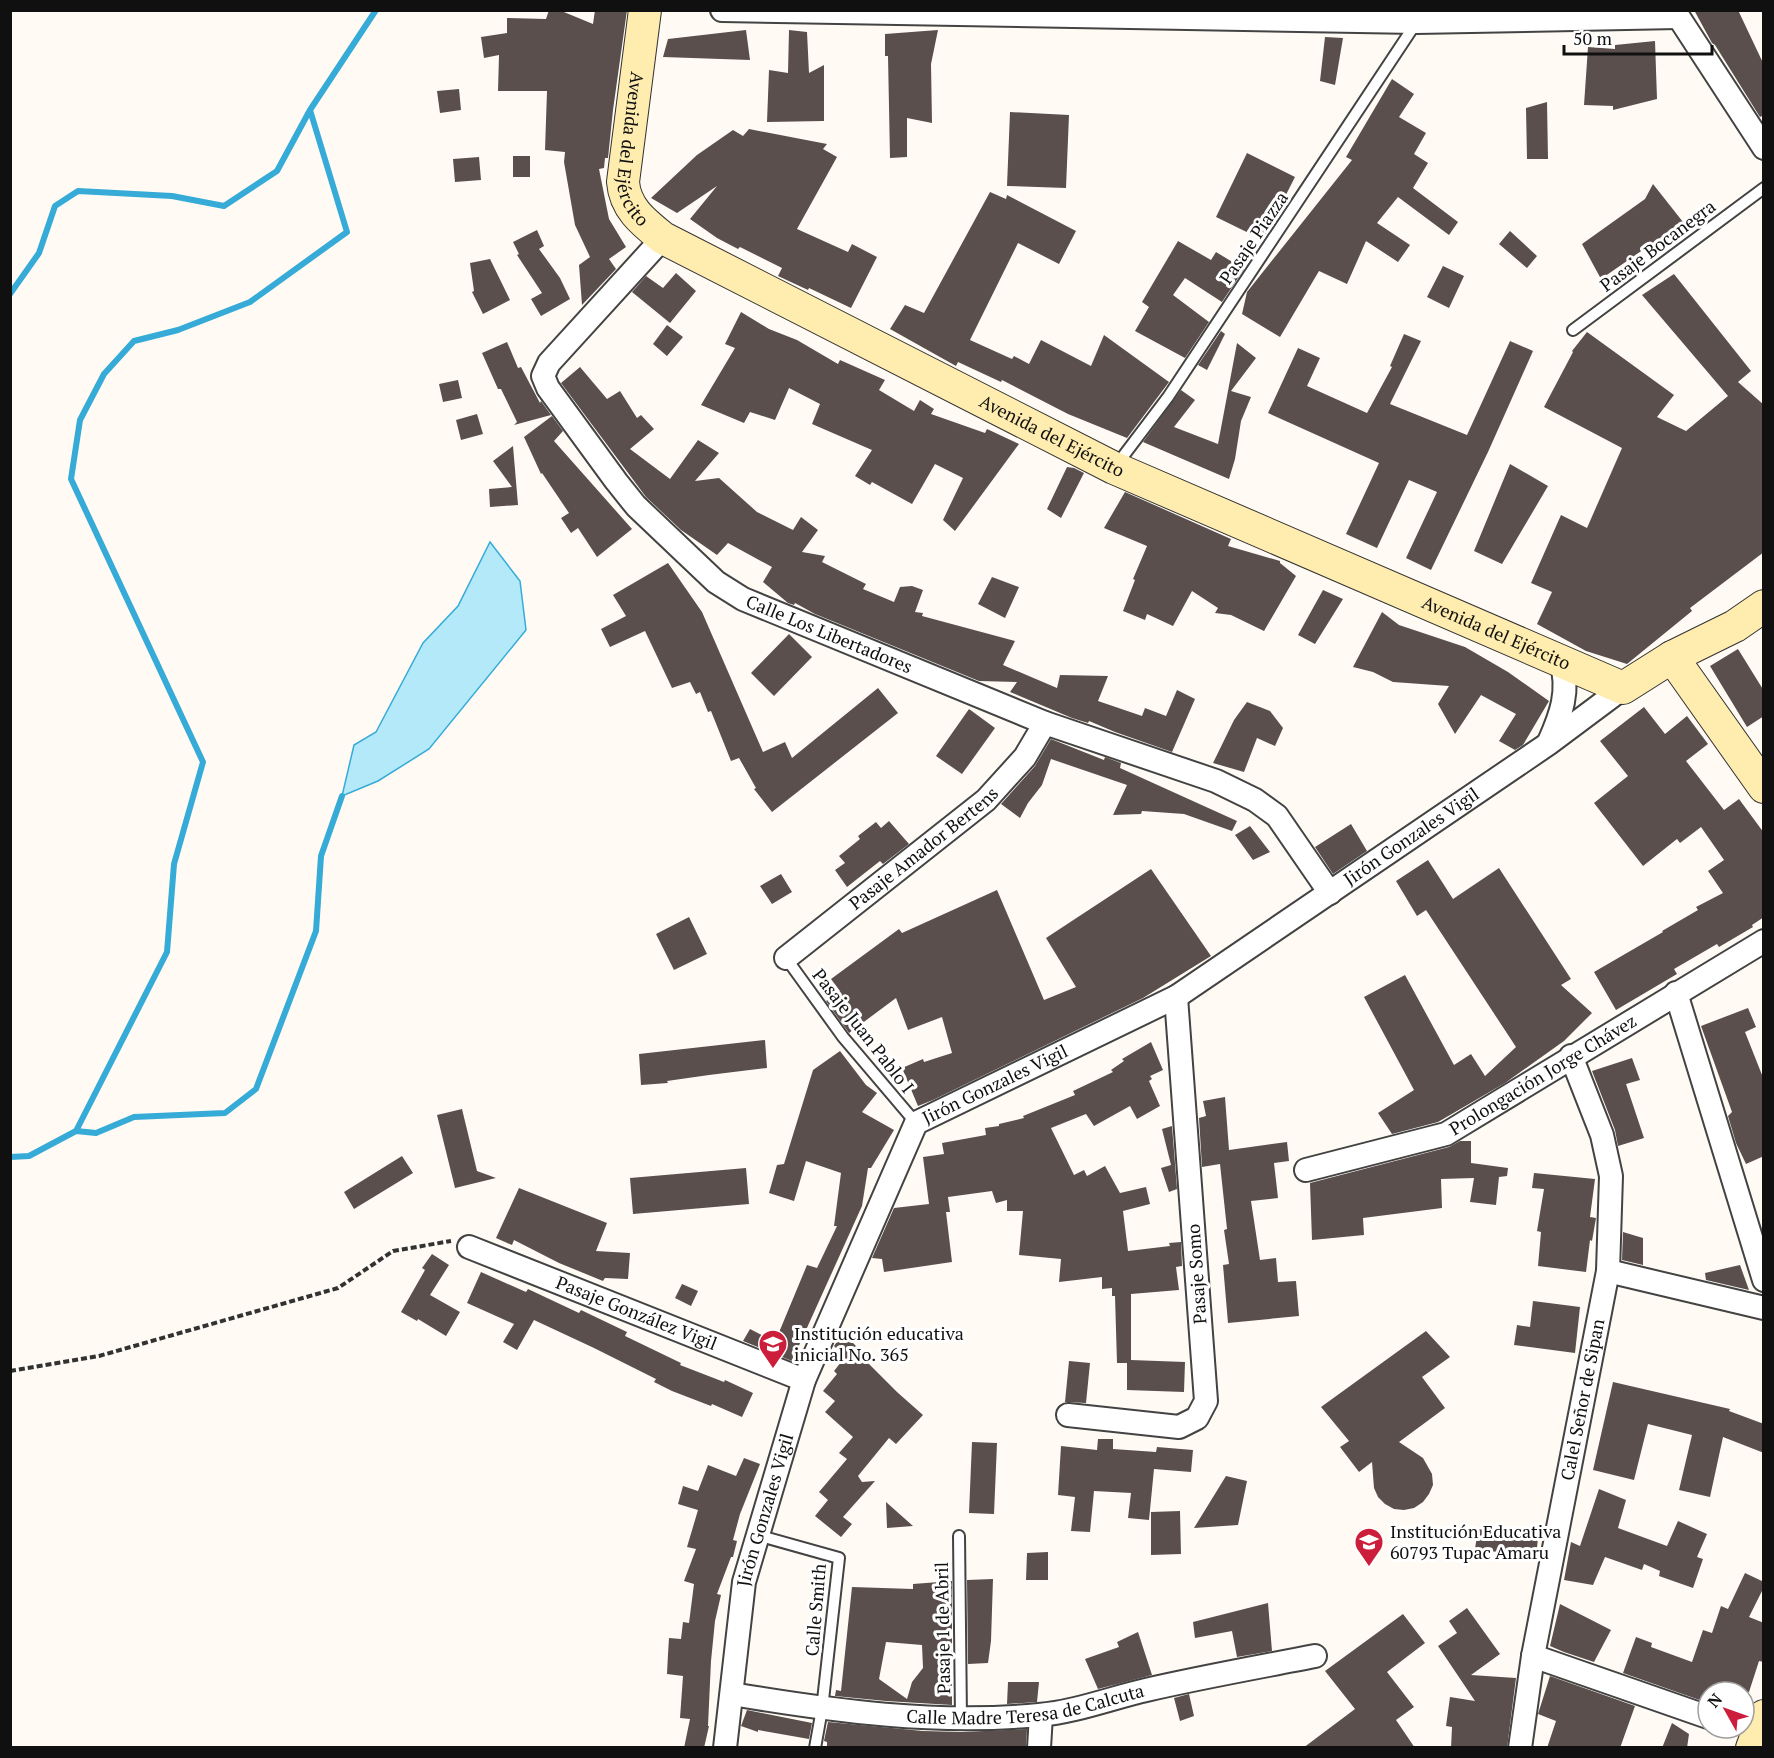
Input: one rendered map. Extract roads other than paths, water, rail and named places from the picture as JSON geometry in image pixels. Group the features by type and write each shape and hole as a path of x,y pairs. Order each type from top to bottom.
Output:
{"main road":[{"name":"Avenida del Ejército","path":"645,10 623,182 628,204 638,217 663,238 1114,468 1623,688"},
{"path":"1672,657 1724,612 1764,584"},
{"path":"1623,688 1672,657 1735,626 1764,606"},
{"path":"1672,657 1764,788"}],"street":[{"path":"722,10 1416,22 1676,14 1764,148"},
{"name":"Calle Los Libertadores","path":"663,238 549,363 543,376 548,388 636,506 716,582 743,599 1045,723 1216,782 1255,800 1277,816 1330,893"},
{"path":"1548,744 1563,708 1565,676 1561,661"},
{"name":"Jirón Gonzales Vigil","path":"725,1748 744,1582 804,1380 916,1123 1176,997 1548,744 1623,688"},
{"name":"Pasaje Amador Bertens","path":"786,958 986,800 1024,757 1045,723"},
{"name":"Prolongación Jorge Chávez","path":"1306,1170 1446,1134 1764,940"},
{"path":"1676,993 1764,1280"},
{"name":"Pasaje Somo","path":"1068,1415 1179,1427 1197,1418 1206,1401 1176,997"},
{"name":"Calel Señor de Sipan","path":"1520,1748 1533,1656 1608,1271 1611,1176 1602,1135 1571,1056"},
{"name":"Pasaje González Vigil","path":"469,1246 804,1380"},
{"path":"1608,1271 1764,1308"},
{"name":"Calle Madre Teresa de Calcuta","path":"732,1694 822,1709 961,1719 1041,1715 1149,1689 1315,1656"},
{"path":"1533,1656 1696,1713"},
{"path":"1039,1748 1041,1715"}],"lane":[{"name":"Pasaje Piazza","path":"1114,468 1168,397 1416,22"},
{"name":"Pasaje Bocanegra","path":"1573,330 1764,188"},
{"name":"Pasaje Juan Pablo I","path":"786,958 843,1037 916,1123"},
{"name":"Calle Smith","path":"757,1535 839,1558 822,1709 815,1748"},
{"name":"Pasaje 1 de Abril","path":"959,1536 961,1719"}],"water":[{"path":"490,542 520,581 526,630 429,749 378,781 342,796 354,745 376,732 423,643 458,606"}],"waterway":[{"path":"10,1157 29,1156 76,1131 167,952 174,864 203,762 71,479 80,420 104,374 134,341 178,330 250,302 347,232 310,110 376,10"},
{"path":"10,294 39,253 55,206 78,191 172,196 224,206 277,171 310,110"},
{"path":"76,1131 96,1133 134,1117 225,1113 256,1089 316,931 321,856 342,796"}],"place":[{"name":"Institución educativa inicial No. 365","path":"773,1370"},
{"name":"Institución Educativa 60793 Tupac Amaru","path":"1369,1568"}]}
